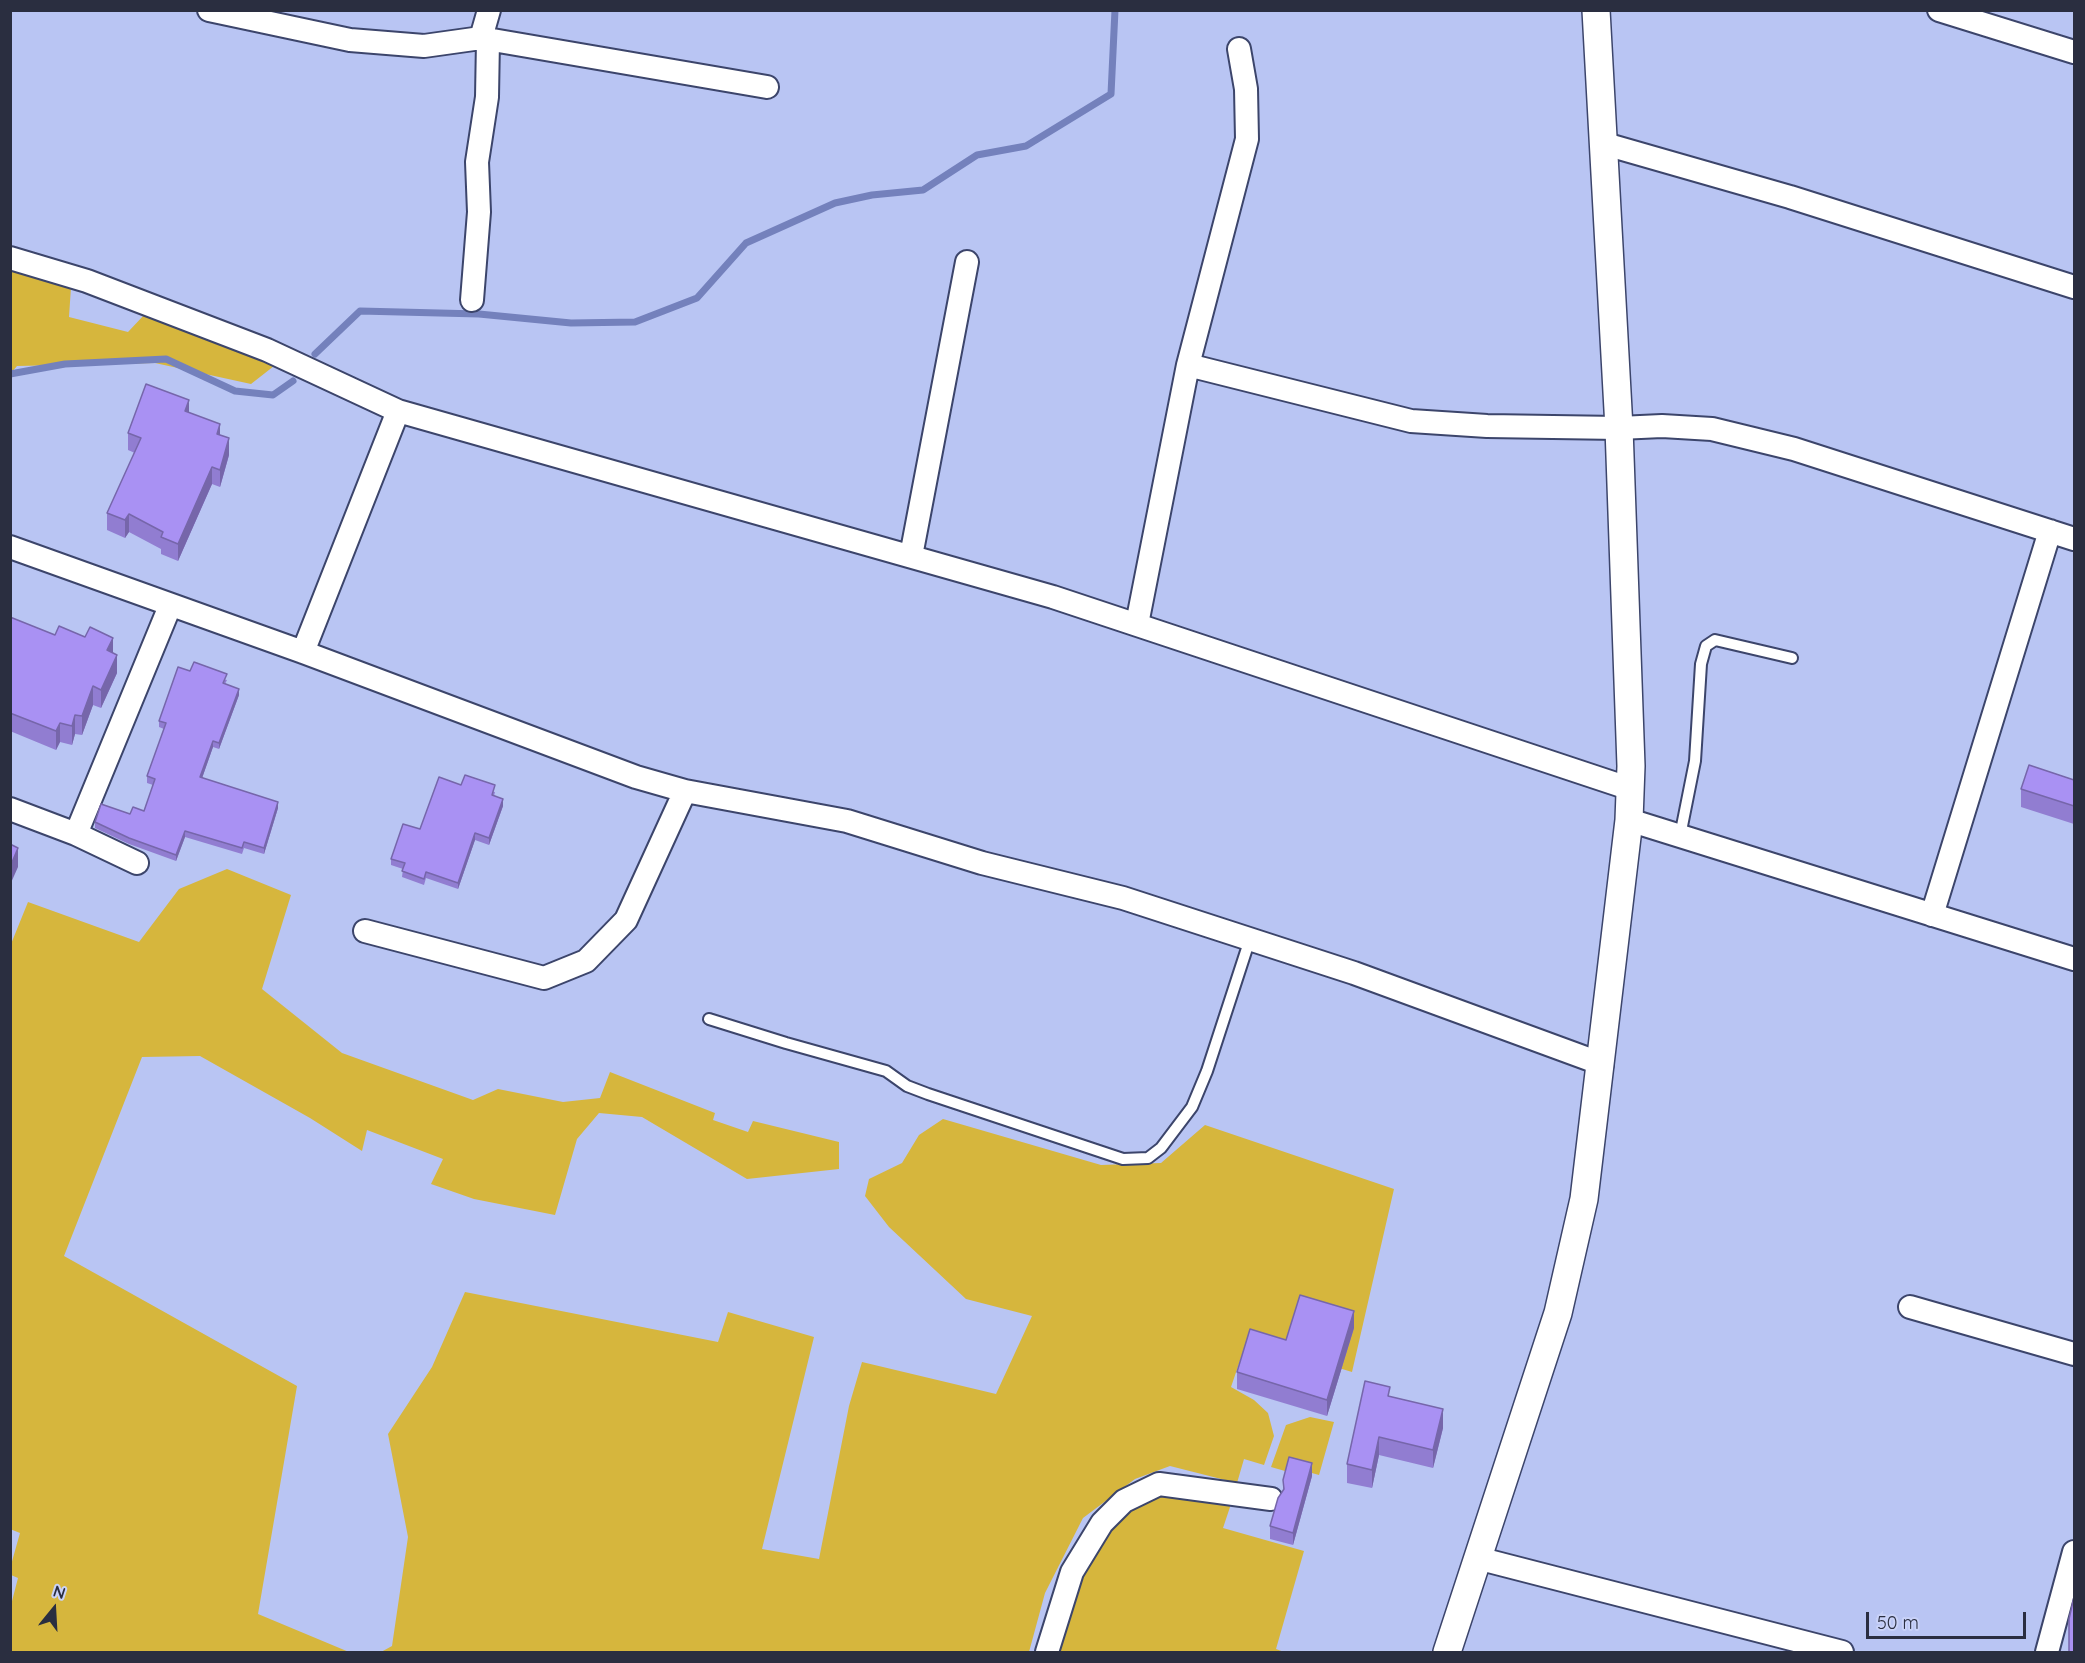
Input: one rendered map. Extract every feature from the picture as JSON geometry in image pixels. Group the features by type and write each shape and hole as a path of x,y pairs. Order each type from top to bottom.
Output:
{"street":[{"path":"209,10 350,40 424,46 484,39 767,87"},
{"path":"472,300 479,212 477,162 487,97 484,39 489,10"},
{"path":"1447,1653 1558,1313 1584,1199 1602,1064 1629,820 1631,789 1619,428 1596,10"},
{"path":"1939,10 2074,52"},
{"path":"1137,624 1188,365 1247,139 1246,89 1239,49"},
{"path":"1605,144 1790,197 2074,288"},
{"path":"10,258 87,281 267,350 398,411 1053,597 1631,789"},
{"path":"911,556 967,262"},
{"path":"1188,365 1410,421 1487,426 1619,428 1662,426 1712,429 1794,449 2074,539"},
{"path":"303,652 398,411"},
{"path":"1932,915 2050,531"},
{"path":"10,548 303,652 636,777 685,791 848,820 982,863 1123,898 1354,973 1602,1064"},
{"path":"76,834 170,606"},
{"path":"365,931 544,978 586,962 626,920 685,791"},
{"path":"10,809 76,834 137,863"},
{"path":"1629,820 2074,959"},
{"path":"1910,1307 2074,1354"},
{"path":"1047,1653 1072,1572 1102,1523 1124,1501 1160,1484 1271,1499"},
{"path":"2047,1653 2074,1552"},
{"path":"1477,1558 1842,1653"}],"lane":[{"path":"1680,836 1695,762 1702,654 1706,646 1714,640 1792,658"},
{"path":"709,1019 886,1071 907,1086 928,1094 1123,1159 1148,1158 1161,1148 1192,1107 1207,1071 1250,939"}],"shaded area":[{"path":"10,270 71,287 69,317 128,332 144,315 274,366 251,384 155,363 17,366 11,373"},
{"path":"227,869 291,895 262,989 342,1053 473,1100 498,1089 563,1102 600,1098 610,1072 715,1113 713,1120 748,1132 753,1121 839,1142 839,1169 747,1179 642,1117 599,1113 577,1139 555,1215 474,1199 431,1184 443,1159 367,1130 362,1151 310,1118 200,1056 142,1057 64,1256 297,1386 258,1614 349,1652 11,1652 11,1605 18,1578 11,1575 11,1565 20,1533 10,1529 11,944 28,902 139,942 179,889"},
{"path":"943,1119 1101,1165 1161,1163 1205,1125 1394,1189 1352,1372 1247,1340 1231,1387 1254,1400 1268,1413 1274,1436 1264,1465 1244,1459 1237,1483 1170,1466 1135,1479 1083,1518 1045,1593 1029,1652 381,1652 392,1646 408,1537 388,1434 432,1367 465,1292 718,1342 728,1312 814,1337 762,1549 819,1559 849,1406 862,1362 996,1394 1032,1316 966,1299 889,1227 865,1196 869,1179 902,1163 919,1135"},
{"path":"1310,1417 1334,1422 1319,1475 1287,1466 1285,1471 1271,1467 1286,1425"},
{"path":"1166,1492 1228,1502 1230,1507 1223,1528 1304,1551 1276,1649 1284,1652 1053,1652 1076,1576 1127,1507"}],"building":[{"path":"146,384 189,400 185,411 220,424 217,434 229,438 220,470 212,467 178,544 161,537 163,532 129,514 125,520 107,513 141,438 128,433"},
{"path":"10,617 55,635 59,626 85,637 90,627 113,638 107,650 117,655 101,690 93,686 82,716 75,715 72,726 60,723 56,731 10,713"},
{"path":"194,662 227,674 223,683 239,689 219,743 213,741 200,777 278,802 264,848 244,842 242,848 185,831 176,855 129,838 95,822 101,804 130,814 133,807 144,811 155,779 147,776 166,723 159,721 178,667 190,671"},
{"path":"2029,765 2074,780 2074,806 2021,789"},
{"path":"465,775 495,785 492,795 503,799 489,838 475,833 458,883 426,872 424,879 402,871 405,863 391,859 403,824 420,829 439,777 461,785"},
{"path":"10,844 18,848 10,867"},
{"path":"1300,1295 1354,1311 1327,1400 1237,1372 1250,1329 1286,1340"},
{"path":"1365,1381 1390,1387 1388,1396 1443,1409 1433,1450 1379,1437 1372,1470 1347,1464"},
{"path":"1289,1457 1312,1463 1293,1533 1270,1526 1278,1498 1284,1489 1283,1480"},
{"path":"2074,1597 2074,1652 2069,1652 2069,1619"}],"waterway":[{"path":"315,354 360,311 479,314 571,323 635,322 697,298 746,243 835,203 872,195 923,190 977,155 1026,146 1111,94 1115,10"},
{"path":"10,374 65,364 166,359 235,391 273,395 293,381"}]}
